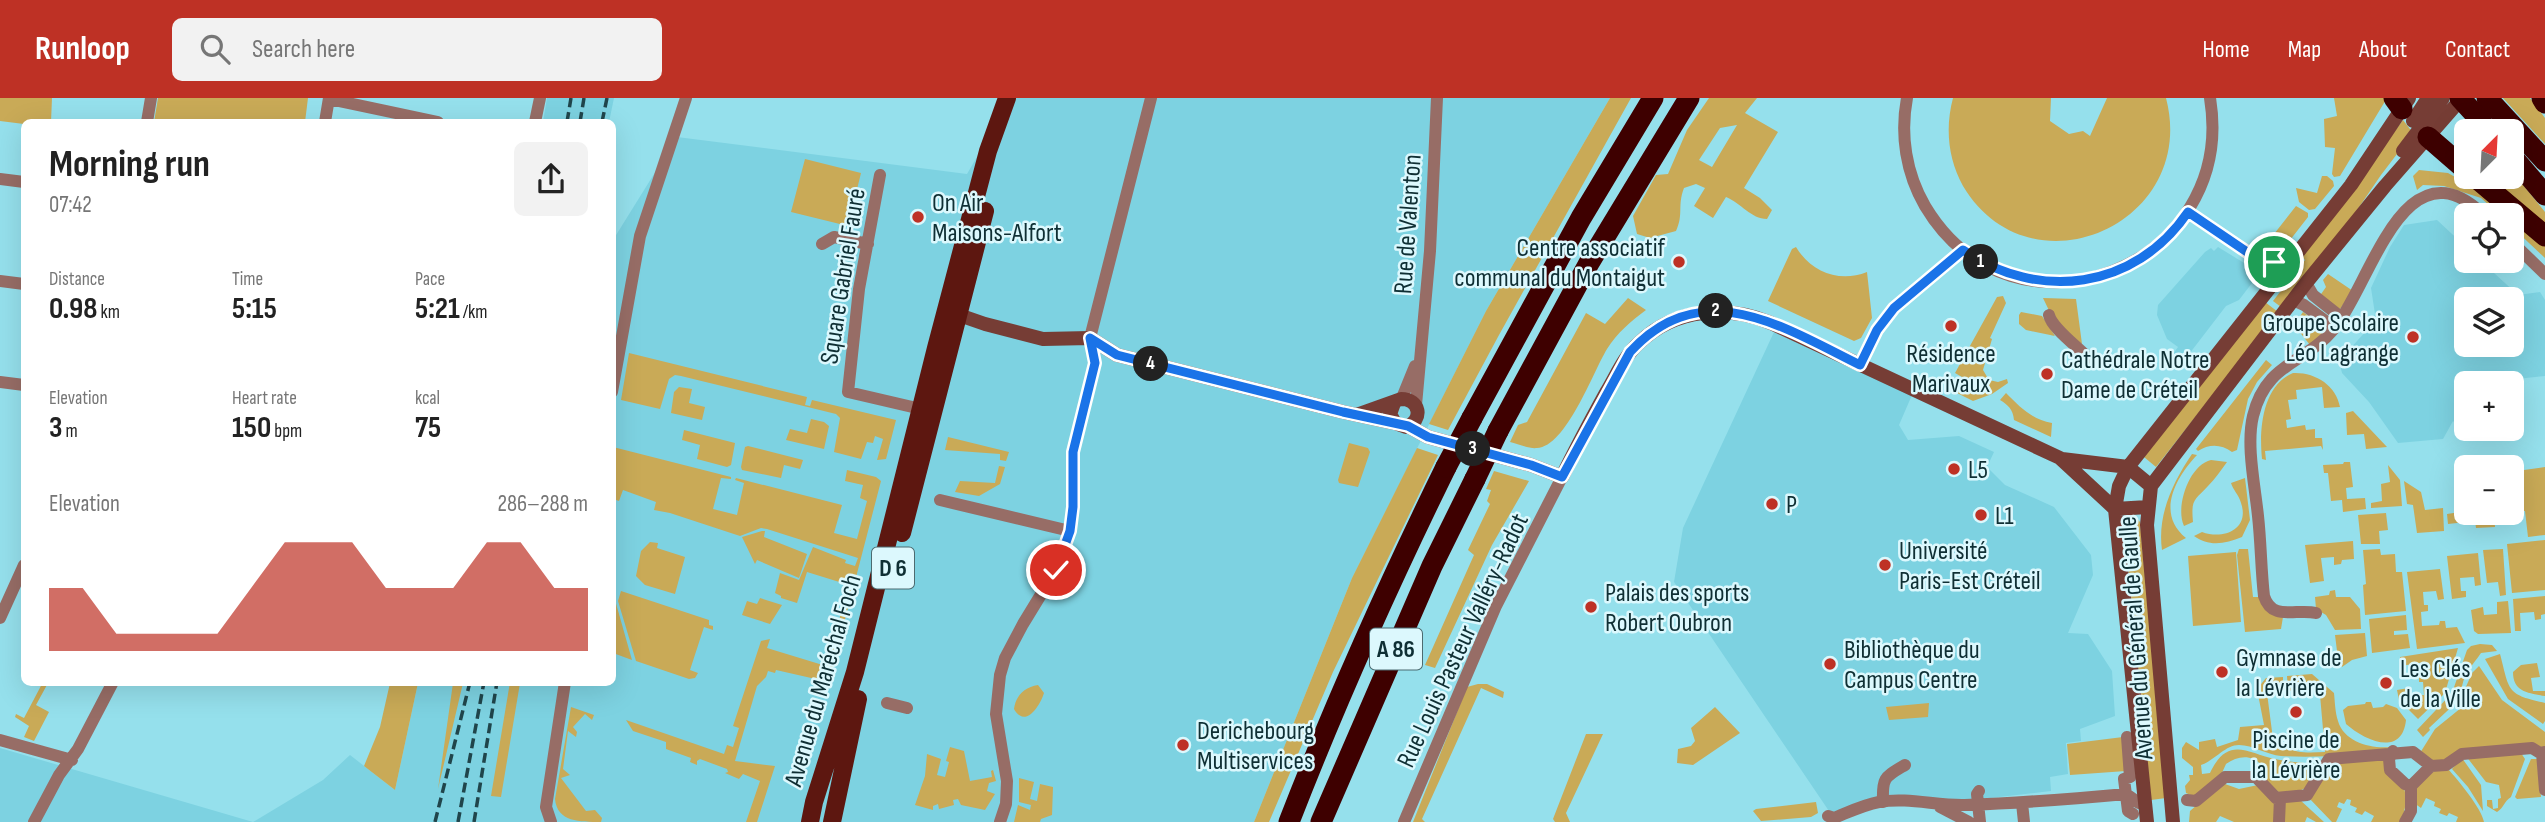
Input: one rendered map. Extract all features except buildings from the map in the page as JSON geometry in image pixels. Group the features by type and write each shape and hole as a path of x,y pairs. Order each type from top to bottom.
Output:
{"highway":[{"name":"A 86","path":"1289,822 1349,677 1446,467 1581,218 1653,98"},
{"name":"A 86","path":"1321,822 1432,566 1498,431 1589,262 1689,98"},
{"path":"2461,98 2488,114 2545,161"},
{"path":"2542,98 2545,103"},
{"path":"2411,115 2454,158"},
{"path":"2524,170 2545,195"},
{"path":"2488,189 2545,236"}],"main road":[{"path":"2411,115 2428,98"},
{"path":"2411,115 2443,98"},
{"name":"Avenue du Général de Gaulle","path":"2147,822 2115,509 2119,486 2128,467 2351,185 2411,115 2461,98"},
{"name":"D 6","path":"952,313 1000,151 1006,102"},
{"name":"Avenue du Général de Gaulle","path":"2172,822 2147,525 2151,486 2306,283 2385,186 2411,115"},
{"path":"952,313 1043,338 1090,338 1117,355 1401,425 1562,477 1630,352 1641,341 1665,324 1693,313 1736,312 1771,323 2060,458 2128,467 2151,486"},
{"name":"Avenue du Maréchal Foch","path":"810,822 855,672 936,348 952,313"},
{"name":"Avenue du Maréchal Foch","path":"832,822 859,697 952,313"},
{"path":"1358,414 1398,400 1410,400 1423,424 1438,439"},
{"path":"1398,400 1390,414 1401,425"},
{"path":"1401,425 1414,423 1417,410"},
{"path":"2060,458 2115,509 2148,507"}],"street":[{"path":"148,119 151,98"},
{"path":"536,119 540,98"},
{"path":"616,371 640,236 687,98"},
{"path":"1000,822 1006,804 1007,781 996,714 1000,674 1005,657 1056,570 1070,531 1073,452 1095,363 1090,338 1151,98"},
{"name":"Rue de Valenton","path":"1417,410 1432,226 1437,98"},
{"path":"1907,98 1905,140 1908,166 1914,184 1937,223 1963,250 1984,263 2017,276 2044,281 2080,281 2106,275 2138,260 2167,238 2188,212 2202,186 2211,151 2213,124 2210,98"},
{"path":"326,119 329,99 424,119"},
{"name":"Square Gabriel Fauré","path":"880,175 859,289 848,392 920,409"},
{"path":"0,178 21,182"},
{"path":"2316,613 2280,613 2266,603 2250,432 2253,414 2266,386 2286,364 2312,349 2338,323 2387,234 2409,206 2431,194 2452,194 2470,203"},
{"path":"2188,212 2253,256 2288,265"},
{"path":"822,244 834,237 868,244"},
{"path":"1860,365 1877,330 1894,308 1963,250"},
{"path":"2524,254 2545,274"},
{"path":"2253,256 2271,287"},
{"path":"0,281 21,284"},
{"path":"2306,283 2338,323"},
{"path":"2293,300 2338,323"},
{"path":"2049,316 2056,330 2073,342 2091,361"},
{"name":"Rue de Valenton","path":"1398,400 1420,357"},
{"path":"0,382 21,386"},
{"name":"Rue Louis Pasteur Valléry-Radot","path":"1404,822 1496,606 1562,477"},
{"path":"940,500 1070,531"},
{"path":"0,618 21,572"},
{"path":"34,822 59,775 72,760 111,686"},
{"path":"551,822 546,807 564,686"},
{"path":"887,703 907,708"},
{"path":"2127,737 2130,777 2124,779 2128,811 2136,809"},
{"path":"0,740 72,760"},
{"path":"2393,752 2389,759 2390,769 2405,784 2411,786"},
{"path":"2188,800 2196,801 2225,777 2256,777 2276,798 2307,795 2329,759 2413,752 2431,766"},
{"path":"2405,822 2411,811 2411,786 2431,766 2446,765 2462,754 2537,753 2544,768 2545,790"},
{"path":"1882,802 1885,778 1905,765"},
{"path":"1937,806 1979,798 2028,800 2126,794"},
{"path":"1979,798 1980,822"},
{"path":"2279,822 2280,798"},
{"path":"2024,822 2028,800"},
{"path":"1828,816 1834,818 1861,806 1882,802 1915,802 1937,806 1969,822"}],"shaded area":[{"path":"0,98 52,98 51,119 21,119 21,124 0,121"},
{"path":"158,98 308,98 305,119 154,119"},
{"path":"547,98 614,98 610,119 544,119"},
{"path":"1011,98 1610,98 1486,311 1352,578 1254,822 253,822 323,780 350,755 395,790 417,686 616,686 616,235 677,137 967,174"},
{"path":"1610,98 1631,98 1448,430 1429,424 1486,311"},
{"path":"1709,98 1757,98 1745,113 1778,132 1744,188 1772,210 1767,219 1756,216 1726,197 1713,218 1694,206 1705,188 1696,184 1684,188 1676,231 1650,238 1637,234 1633,216 1656,175 1668,174 1687,130","holes":["1737,125 1712,167 1699,160 1720,128"]},
{"path":"1953,98 2051,98 2050,121 2069,134 2083,131 2090,136 2107,98 2166,98 2170,143 2158,181 2134,211 2102,231 2065,241 2028,237 1992,220 1963,186 1949,143"},
{"path":"2334,98 2387,98 2340,176 2334,177 2332,174 2335,148 2325,147 2324,119 2337,116"},
{"path":"2503,98 2530,98 2545,118 2545,144 2524,119"},
{"path":"2403,120 2413,133 2355,213 2281,307 2273,301 2305,260 2301,256"},
{"path":"805,159 861,173 848,226 791,212"},
{"path":"2419,170 2448,173 2454,177 2454,189 2475,189 2498,203 2487,203 2481,198 2444,186 2423,185 2417,190 2413,176"},
{"path":"2322,176 2333,181 2334,186 2315,209 2309,210 2299,202 2296,188 2317,193"},
{"path":"2524,186 2545,212 2545,224 2524,206 2524,203 2504,189 2524,189"},
{"path":"2296,206 2308,213 2308,217 2280,253 2276,253 2267,247 2267,243"},
{"name":"Groupe Scolaire Léo Lagrange","path":"2437,220 2454,236 2454,273 2494,273 2509,287 2454,287 2454,357 2524,357 2524,294 2540,292 2545,300 2545,376 2524,378 2524,371 2454,371 2454,422 2443,439 2398,443 2369,402 2342,373 2339,361 2367,330 2375,314 2371,288 2390,247 2404,225"},
{"path":"2524,225 2545,243 2545,258 2524,238"},
{"path":"1796,247 1809,263 1827,273 1846,276 1867,272 1872,318 1861,338 1854,341 1768,301 1792,249"},
{"path":"2218,247 2249,266 2255,279 2239,300 2226,306 2183,362 2173,354 2178,347 2167,339 2157,315 2158,305 2205,252 2211,248 2214,251"},
{"path":"2328,274 2353,291 2340,309 2319,297 2326,287 2323,280"},
{"path":"2003,296 2006,303 1990,338 1992,339 1983,370 1989,380 1998,382 2007,379 2008,383 1992,394 1973,401 1946,385 1950,379 1958,384 1962,377 1955,373 1997,297"},
{"path":"1628,298 1646,310 1611,343 1578,407 1558,435 1548,444 1537,448 1510,442 1518,425 1527,422 1586,313 1605,324"},
{"path":"2043,298 2076,299 2082,344 2056,325"},
{"path":"2265,302 2278,312 2156,467 2144,457"},
{"path":"2021,312 2042,316 2055,336 2026,330 2019,324"},
{"path":"2303,312 2324,327 2324,332 2310,345 2294,325"},
{"name":"Université Paris-Est Créteil","path":"1774,332 1912,395 1899,425 1908,440 1959,436 1994,452 1987,467 2005,485 2054,507 2091,555 2093,575 2068,633 2088,634 2112,671 2115,716 2080,729 2081,741 2066,743 2068,774 2050,777 2051,791 1974,800 1920,800 1831,814 1674,582 1683,528"},
{"path":"629,353 807,397 805,405 810,406 812,400 896,420 886,459 877,460 883,439 875,436 873,443 867,442 861,459 834,452 840,418 836,414 681,376 675,375 669,379 660,409 621,400"},
{"path":"2266,360 2272,365 2257,382 2248,399 2237,450 2232,452 2215,446 2198,451 2196,449"},
{"path":"2293,373 2309,375 2323,381 2334,392 2340,407 2324,408 2322,387 2296,390 2297,399 2288,400 2291,419 2286,420 2287,428 2305,425 2306,430 2315,429 2315,438 2322,438 2323,450 2321,446 2265,451 2266,460 2262,459 2262,422 2269,398 2283,379"},
{"path":"679,387 692,389 689,403 705,407 702,420 671,413 674,392"},
{"path":"2006,393 2021,408 2052,423 2051,437 2014,420 2010,408 2000,400"},
{"path":"2353,411 2387,447 2366,449 2364,434 2347,435 2346,413"},
{"path":"811,419 829,426 824,449 786,440 790,429 807,433"},
{"path":"684,430 735,443 731,465 727,467 697,459 700,445 682,440"},
{"path":"948,437 1009,452 1006,461 1000,460 1000,454 945,450"},
{"path":"1349,443 1368,448 1370,452 1358,487 1339,483 1338,480"},
{"path":"745,447 803,460 800,469 784,465 781,478 742,470"},
{"path":"616,448 731,477 721,478 713,509 737,515 744,483 735,480 736,478 842,505 834,533 857,539 867,501 860,498 863,485 845,481 847,470 876,477 881,481 828,685 819,687 820,680 776,670 775,673 768,671 757,686 735,761 775,766 757,822 746,822 760,781 743,774 739,779 725,773 728,772 727,769 700,759 697,765 690,762 691,758 666,749 666,742 633,731 626,720 724,754 727,745 733,747 739,728 733,726 761,641 770,639 767,648 826,666 849,585 807,572 797,603 775,593 780,573 799,580 813,547 855,566 858,558 767,529 761,528 740,536 654,510 656,502 623,490 619,501 616,500"},
{"path":"1417,448 1438,455 1333,672 1269,822 1254,822 1352,578"},
{"path":"2192,454 2197,455 2176,485 2170,507 2177,528 2186,538 2162,550 2162,524 2168,499"},
{"path":"2211,460 2227,462 2194,501 2193,522 2184,526 2181,508 2190,478 2203,463"},
{"path":"2350,462 2353,487 2346,488 2347,499 2365,498 2366,509 2343,512 2342,500 2331,501 2328,473 2324,473 2323,465"},
{"path":"2388,465 2400,480 2402,506 2371,508 2371,503 2382,501 2381,484 2390,482"},
{"path":"999,466 1005,467 1000,484 979,496 955,492 960,481 995,483"},
{"path":"2545,467 2545,535 2528,537 2524,511 2524,470"},
{"path":"1494,471 1529,481 1492,545 1435,668 1425,665 1474,555 1468,550 1490,504 1487,501 1491,490 1486,489"},
{"path":"2245,478 2250,520 2242,537 2217,543 2205,542 2194,536 2202,532 2226,533 2238,526 2243,512 2231,483"},
{"path":"2404,481 2421,492 2425,510 2443,508 2444,531 2417,533 2413,505 2407,504"},
{"path":"2386,513 2388,530 2379,531 2380,544 2361,544 2358,515"},
{"path":"2454,513 2454,523 2448,524 2447,514"},
{"path":"2128,516 2135,516 2140,522 2166,798 2151,800 2124,524"},
{"path":"2476,525 2495,525 2495,527 2476,528"},
{"path":"765,531 764,537 807,554 799,578 757,560 755,564 742,537"},
{"path":"2545,540 2545,590 2512,593 2507,544"},
{"path":"2353,541 2354,559 2342,560 2341,564 2334,565 2334,557 2321,558 2324,581 2310,583 2305,545"},
{"path":"650,542 658,543 657,548 685,557 675,594 645,585 636,576 641,551"},
{"path":"2239,549 2248,549 2253,597 2261,597 2283,617 2281,629 2245,632 2237,555"},
{"path":"2380,549 2381,555 2395,554 2396,572 2402,572 2406,611 2365,615 2363,550"},
{"path":"2503,549 2506,595 2500,596 2498,582 2487,583 2483,550"},
{"path":"2236,552 2241,622 2193,626 2188,556"},
{"path":"2478,553 2481,585 2475,586 2474,577 2460,578 2461,591 2466,591 2466,597 2452,599 2447,556"},
{"path":"2440,569 2444,599 2438,600 2436,591 2423,592 2424,605 2428,605 2428,611 2421,612 2422,626 2439,625 2440,621 2445,621 2446,628 2457,627 2465,643 2417,649 2407,572"},
{"path":"2335,590 2336,597 2350,597 2360,609 2361,629 2335,630 2326,615 2316,609 2315,597 2329,595 2330,591"},
{"path":"621,591 709,620 713,630 704,627 690,670 698,673 695,678 689,679 636,661 618,601"},
{"path":"2545,596 2545,614 2541,615 2541,619 2535,620 2534,612 2520,613 2521,631 2515,631 2513,599"},
{"path":"760,598 782,605 770,624 742,615 747,601 757,604"},
{"path":"2508,601 2511,633 2478,634 2474,631 2471,610 2483,607 2484,615 2497,614 2497,602"},
{"path":"616,604 632,660 616,654"},
{"path":"2406,615 2407,630 2394,631 2394,635 2408,634 2410,648 2372,653 2369,619"},
{"path":"2365,633 2367,656 2352,660 2342,667 2338,659 2335,635"},
{"path":"2480,644 2492,645 2497,651 2481,653 2464,679 2462,697 2423,737 2417,730 2452,693 2467,650"},
{"path":"2458,648 2445,693 2418,719 2399,700 2397,690 2409,688 2410,696 2424,695 2423,682 2419,682 2419,676 2426,675 2425,662 2401,666 2400,657"},
{"path":"2500,654 2508,684 2516,694 2545,703 2543,724 2508,699 2485,659"},
{"path":"2537,663 2540,677 2531,678 2533,691 2545,691 2545,696 2519,688 2514,679 2513,672 2521,665"},
{"path":"2479,666 2502,700 2545,732 2545,750 2451,759 2435,764 2420,753 2435,729 2472,699 2465,689 2472,673"},
{"path":"2312,674 2334,693 2338,721 2346,734 2359,743 2390,747 2390,751 2295,757 2234,746 2201,765 2202,774 2210,773 2224,754 2239,750 2280,760 2318,764 2315,778 2307,787 2282,795 2259,775 2263,767 2259,763 2251,758 2241,758 2226,764 2221,775 2195,797 2186,793 2185,786 2190,780 2189,775 2193,775 2193,767 2182,758 2182,748 2186,742 2199,750 2199,742 2215,739 2217,747 2238,740 2240,727 2264,725 2257,689 2266,678 2283,677 2283,691 2267,693 2273,739 2285,748 2325,752 2320,695 2325,694 2324,687 2288,691 2287,676"},
{"path":"1487,684 1504,692 1503,698 1481,688 1422,819 1425,822 1413,822 1467,687"},
{"path":"1038,685 1044,693 1039,704 1027,716 1018,715 1014,709 1019,696 1025,690"},
{"path":"41,686 46,686 36,705 49,712 34,741 24,737 29,726 15,717 16,714 24,718"},
{"path":"389,686 417,686 395,790 364,766 380,727"},
{"path":"453,686 462,686 438,789"},
{"path":"509,686 520,686 501,797 491,796"},
{"path":"2371,702 2373,708 2386,704 2397,708 2406,720 2403,732 2397,739 2390,742 2372,740 2346,724 2343,710 2348,706"},
{"path":"1929,703 1928,717 1889,720 1886,707"},
{"path":"571,707 594,715 592,720 585,714 573,727 577,732 576,737 568,731 563,769 570,775 561,778 586,811 595,810 602,818 601,822 571,819 557,807 555,799"},
{"path":"1715,707 1740,733 1693,765 1677,763 1678,749 1691,746 1695,741 1691,728"},
{"path":"1586,734 1603,734 1566,813 1570,822 1555,822 1553,819"},
{"path":"2123,737 2126,771 2070,775 2067,744"},
{"path":"950,747 964,751 970,781 992,777 993,770 996,781 989,783 987,791 995,794 985,810 961,805 958,799 953,800 954,805 939,809 938,804 933,806 933,810 915,805 925,776 927,754 941,759 937,775 945,777"},
{"path":"0,748 253,822 0,822"},
{"path":"2521,753 2525,759 2511,797 2497,812 2487,806 2487,800 2492,800 2493,809 2498,808 2498,799 2501,798 2499,785 2486,782 2466,756"},
{"path":"2386,758 2406,795 2401,822 2371,822 2374,816 2365,811 2362,815 2355,812 2357,808 2350,805 2351,800 2347,799 2344,804 2339,802 2337,807 2342,809 2336,822 2332,822 2308,797 2329,766 2334,763"},
{"path":"2462,758 2481,785 2483,811 2468,787 2452,769"},
{"path":"2531,759 2537,759 2541,797 2517,799 2515,797"},
{"path":"2448,769 2474,802 2484,822 2456,822 2458,817 2439,813 2441,809 2434,806 2435,802 2426,798 2421,808 2414,803 2414,788 2429,772"},
{"path":"1019,778 1034,782 1030,799 1037,801 1040,784 1053,787 1052,815 1040,822 1014,822 1018,805 1030,810 1031,805 1019,802"},
{"path":"2220,785 2239,789 2258,785 2275,802 2278,822 2234,822 2220,816 2216,822 2189,822 2190,811"},
{"path":"2299,799 2324,822 2316,822 2307,817 2305,822 2282,822 2285,801"},
{"path":"1816,802 1818,813 1811,817 1761,821 1753,811 1756,809"}],"railway":[{"path":"568,119 571,98"},
{"path":"580,119 584,98"},
{"path":"603,119 607,98"},
{"path":"435,822 469,686"},
{"path":"458,822 483,686"},
{"path":"474,822 496,686"}],"place":[{"name":"On Air Maisons-Alfort","path":"918,217"},
{"name":"Centre associatif communal du Montaigut","path":"1679,262"},
{"name":"Résidence Marivaux","path":"1951,326"},
{"name":"Groupe Scolaire Léo Lagrange","path":"2413,337"},
{"name":"Cathédrale Notre Dame de Créteil","path":"2047,374"},
{"name":"L5","path":"1954,469"},
{"name":"P","path":"1772,504"},
{"name":"L1","path":"1981,515"},
{"name":"Université Paris-Est Créteil","path":"1885,565"},
{"name":"Palais des sports Robert Oubron","path":"1591,607"},
{"name":"Bibliothèque du Campus Centre","path":"1830,664"},
{"name":"Gymnase de la Lévrière","path":"2222,672"},
{"name":"Les Clés de la Ville","path":"2386,683"},
{"name":"Piscine de la Lévrière","path":"2296,712"},
{"name":"Derichebourg Multiservices","path":"1183,745"}],"route":[{"path":"1056,570 1070,531 1073,452 1095,363 1090,338 1117,355 1343,412 1381,419 1402,427 1408,426 1428,437 1531,465 1562,477 1630,352 1665,324 1693,313 1736,312 1755,317 1860,365 1877,330 1894,308 1963,250 2000,271 2017,276 2044,281 2080,281 2106,275 2138,260 2167,238 2188,212 2253,256 2274,262"}]}
